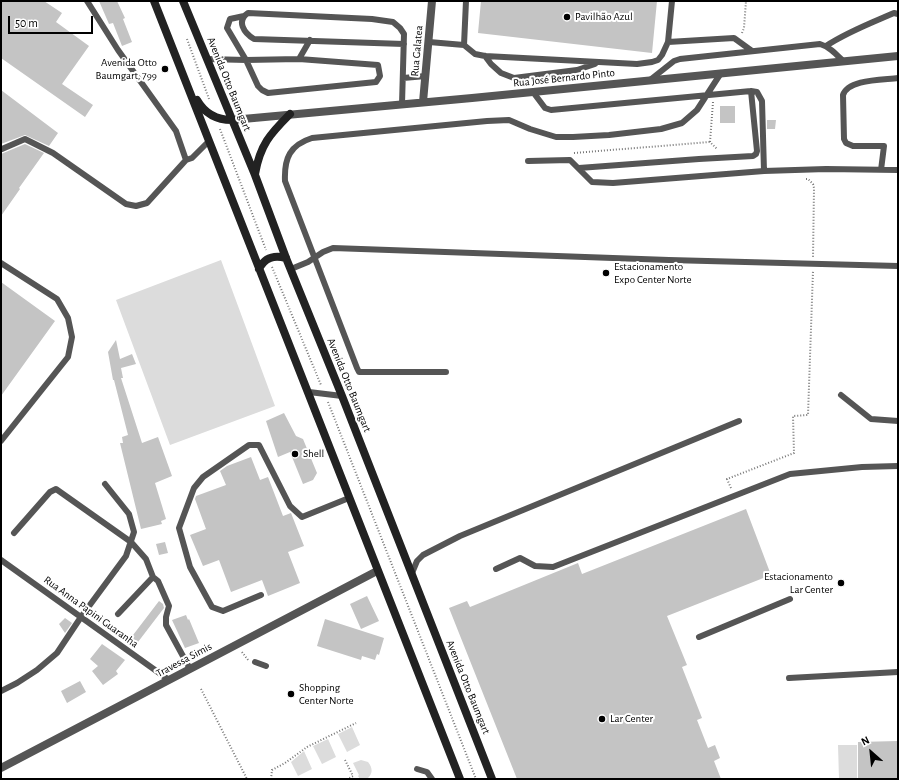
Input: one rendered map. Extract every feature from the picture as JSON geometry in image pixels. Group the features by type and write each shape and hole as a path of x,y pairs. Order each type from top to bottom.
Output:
{"main road":[{"path":"154,1 460,779"},
{"name":"Avenida Otto Baumgart","path":"183,1 255,175 286,258 412,573 492,779"},
{"path":"188,88 201,108 208,114 224,120 232,120"},
{"path":"255,175 257,161 272,132 290,114"},
{"path":"259,269 262,262 268,258 278,256 286,258"}],"street":[{"name":"Rua Galatea","path":"423,102 432,1"},
{"name":"Rua José Bernardo Pinto","path":"232,120 898,56"},
{"name":"Travessa Simis","path":"2,766 377,571"}],"lane":[{"path":"87,1 118,50 176,131 186,160"},
{"path":"464,45 466,1"},
{"path":"429,42 464,45 475,54 485,56 598,63 637,64 652,62 658,60 668,42 672,1"},
{"path":"207,59 246,60 299,59 378,65 380,76 376,82 268,92 262,90 258,86 246,60 227,28 230,19 244,16 248,13 372,19 392,22 400,28 404,34 402,104"},
{"path":"826,46 839,38 894,13 898,14"},
{"path":"244,16 242,20 242,27 247,35 254,38 404,44"},
{"path":"668,42 734,38 752,51"},
{"path":"299,59 310,40"},
{"path":"650,80 674,61 680,59 820,44 826,46 842,62"},
{"path":"485,56 501,73 514,78 577,70 598,63"},
{"path":"446,372 359,372 285,181 284,167 290,152 301,141 312,138 501,120 509,120 530,129 556,137 573,137 661,129 682,122 697,110 721,74"},
{"path":"403,78 426,76"},
{"path":"881,170 884,146 849,146 846,143 844,139 843,95 844,91 850,86 868,81 898,78"},
{"path":"533,92 545,108 551,110 751,91 757,92 762,101 764,171"},
{"path":"579,168 753,156 756,154 756,137 751,91"},
{"path":"1,148 2,149 25,138 53,153 126,204 136,206 147,203 186,160 192,158 209,141"},
{"path":"528,161 570,160 592,182 613,183 764,171 826,169 898,170"},
{"path":"291,270 333,248 669,260 898,266"},
{"path":"1,263 57,299 68,318 72,337 68,357 1,441"},
{"path":"309,392 342,396"},
{"path":"841,395 871,419 898,421"},
{"path":"412,573 417,561 424,555 460,536 739,421"},
{"path":"261,595 222,611 212,607 190,567 179,528 194,488 203,476 249,445 259,445 290,506 302,517 349,498"},
{"path":"496,569 520,558 535,566 553,567 790,474 862,467 898,466"},
{"path":"1,691 37,670 57,653 81,617 126,556 134,532 129,514 105,484"},
{"path":"14,533 50,492 56,489 131,542 146,559 153,577 158,581 169,606 166,617 166,625 190,669"},
{"name":"Rua Anna Papini Guaranha","path":"1,560 169,680"},
{"path":"118,614 153,577"},
{"path":"699,637 790,599"},
{"path":"253,663 266,666"},
{"path":"788,678 898,672"},
{"path":"417,769 427,772 432,779"}],"path":[{"path":"739,42 744,28 746,1"},
{"path":"710,142 712,103 717,94"},
{"path":"568,153 710,142 726,157"},
{"path":"734,496 728,479 794,453 793,416 808,416 814,188 813,184 808,179 804,179"},
{"path":"238,644 253,663"},
{"path":"201,689 247,779"},
{"path":"271,779 273,777 272,770 285,763 307,747 356,723"},
{"path":"345,760 354,778 348,779"}],"shaded area":[{"path":"221,260 275,406 170,445 116,300"},
{"path":"352,727 360,745 347,752 338,734"},
{"path":"328,739 336,757 322,764 313,746"},
{"path":"838,745 857,745 857,779 839,779"},
{"path":"304,751 312,769 298,776 291,762"},
{"path":"361,760 368,762 371,766 372,771 367,779 360,779 353,763"}],"building":[{"path":"1,1 44,1 62,13 56,22 89,46 62,84 93,105 85,117 1,58"},
{"path":"99,1 117,1 125,18 123,19 132,42 122,46 113,23 109,24"},
{"name":"Pavilhão Azul","path":"481,1 657,1 652,53 478,33"},
{"path":"1,90 58,133 49,146 25,135 1,144"},
{"path":"720,106 735,106 735,123 720,123"},
{"path":"767,120 776,120 775,129 767,129"},
{"path":"25,144 44,153 1,216 1,154"},
{"path":"1,282 55,321 1,396"},
{"path":"116,340 120,359 132,354 136,364 121,368 123,378 121,378 142,443 158,437 172,476 155,483 166,519 161,521 162,524 141,529 120,443 123,443 122,437 128,435 113,380 108,352"},
{"path":"284,413 296,436 303,439 317,473 313,480 303,484 290,452 278,457 266,421"},
{"path":"251,457 260,480 268,477 283,516 291,513 304,546 288,552 300,583 268,596 262,580 231,592 219,560 203,566 190,535 206,529 195,499 196,496 226,485 220,471 227,466"},
{"path":"746,509 771,575 667,616 687,665 682,667 702,718 697,720 708,748 715,745 720,758 714,761 721,779 517,779 449,608 467,601 470,607 578,563 582,574"},
{"path":"165,542 168,553 159,555 156,544"},
{"path":"367,596 379,621 361,629 350,604"},
{"path":"159,601 163,604 164,608 138,642 130,639"},
{"path":"186,615 199,643 185,648 172,620"},
{"path":"65,618 72,623 65,633 59,624"},
{"path":"325,619 384,638 379,655 377,654 375,660 362,656 361,660 317,646"},
{"path":"102,644 125,660 116,671 118,674 103,685 92,671 98,666 90,659"},
{"path":"80,681 86,692 67,703 61,691"},
{"path":"898,741 898,779 858,779 858,742"}],"place":[{"name":"Pavilhão Azul","path":"567,17"},
{"name":"Avenida Otto Baumgart, 799","path":"165,69"},
{"name":"Estacionamento Expo Center Norte","path":"606,273"},
{"name":"Shell","path":"295,454"},
{"name":"Estacionamento Lar Center","path":"841,583"},
{"name":"Shopping Center Norte","path":"291,694"},
{"name":"Lar Center","path":"602,719"}]}
